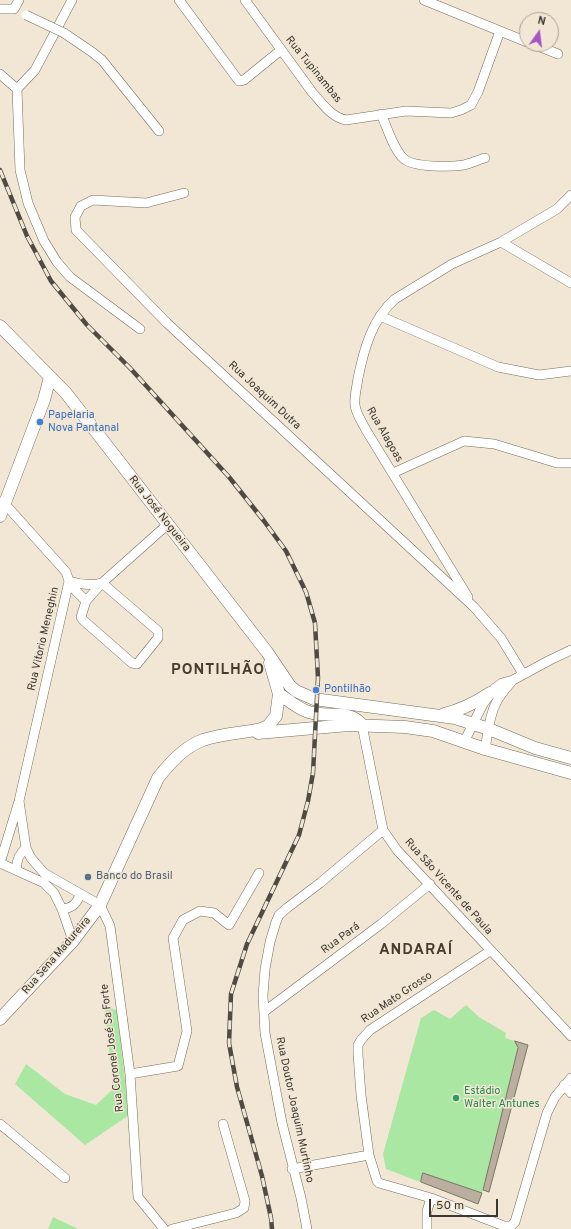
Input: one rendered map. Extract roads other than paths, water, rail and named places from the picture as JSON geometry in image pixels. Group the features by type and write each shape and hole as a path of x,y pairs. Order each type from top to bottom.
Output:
{"main road":[{"name":"Rua José Nogueira","path":"0,326 66,393 267,652 290,686 296,691 314,699 455,718 473,723 535,748 571,758"},
{"path":"0,516 2,503 44,400 50,377"},
{"path":"44,400 66,393"},
{"path":"237,734 268,726 276,716 279,694 267,652"},
{"path":"439,715 458,711 474,705 490,693"},
{"path":"279,694 307,712 323,715 352,717 358,720 362,725"},
{"path":"237,734 325,726 362,725 405,727 433,731 485,749 571,773"},
{"name":"Rua Sena Madureira","path":"0,1019 73,941 100,905 158,778 167,767 179,755 203,740 237,734"}],"street":[{"path":"14,9 19,0"},
{"path":"72,0 35,70 18,89 21,176 28,203 44,241 57,262 70,277 140,329"},
{"path":"179,0 239,80 244,80 281,50"},
{"name":"Rua Tupinambas","path":"245,0 324,106 341,119 346,120 415,110 451,113 472,105 500,31"},
{"path":"424,0 519,39"},
{"path":"0,9 14,9 64,33 92,52 102,60 159,131"},
{"path":"553,52 558,54"},
{"path":"0,74 18,89"},
{"path":"381,114 398,151 405,160 412,164 455,166 465,165 485,158"},
{"name":"Rua Joaquim Dutra","path":"184,193 146,203 93,200 81,206 75,218 76,230 167,323 474,607 501,638 523,674"},
{"name":"Rua Alagoas","path":"474,607 366,430 356,410 354,398 363,356 380,316 395,299 452,264 500,242 557,209 571,195"},
{"path":"500,242 571,283"},
{"path":"380,316 498,367 539,375 571,371"},
{"path":"393,473 464,441 494,444 557,463 571,463"},
{"name":"Rua Vitorio Meneghin","path":"0,863 19,801 69,583 66,572 2,503"},
{"path":"102,583 158,631 158,638 137,664 132,663 83,620 81,614 86,601 102,583 168,524"},
{"path":"69,583 91,585 102,583"},
{"path":"69,583 86,601"},
{"path":"485,749 496,703 503,692 514,680 523,674 571,650"},
{"path":"464,742 490,693 502,683 514,680"},
{"name":"Rua São Vicente de Paula","path":"362,725 383,830 397,850 571,1036"},
{"name":"Rua Vitorio Meneghin","path":"19,801 26,848 31,858 44,873 100,905"},
{"name":"Rua Doutor Joaquim Murtinho","path":"307,1229 301,1198 292,1169 282,1123 265,1033 263,996 265,969 270,942 279,915 286,908 320,883 383,830"},
{"path":"16,870 18,858 21,852 26,848"},
{"path":"0,863 44,883 54,893 62,909 73,941"},
{"path":"130,1074 178,1066 187,1031 173,938 183,920 200,911 214,913 229,925 259,873"},
{"name":"Rua Pará","path":"265,1011 381,924 430,884"},
{"path":"62,909 74,905 80,894"},
{"name":"Rua Coronel José Sa Forte","path":"100,905 110,926 130,1074 138,1197 164,1229"},
{"name":"Rua Mato Grosso","path":"431,1198 380,1183 376,1177 369,1155 361,1094 358,1045 360,1040 370,1030 490,951"},
{"path":"427,1229 427,1211 431,1198 504,1226 511,1226 515,1222 547,1113 555,1097 571,1078"},
{"path":"564,1085 571,1093"},
{"path":"0,1124 66,1178"},
{"path":"172,1229 236,1213 244,1208 245,1201 223,1124"},
{"path":"292,1169 369,1155"}],"railway":[{"path":"0,170 27,236 51,281 87,325 130,368 229,477 264,521 286,551 306,592 315,623 318,678 313,773 308,801 299,835 247,944 231,994 229,1043 237,1087 262,1176 272,1229"}],"place":[{"name":"Papelaria Nova Pantanal","path":"40,422"},
{"name":"Pontilhão","path":"316,690"},
{"name":"Banco do Brasil","path":"88,877"},
{"name":"Estádio Walter Antunes","path":"456,1098"}],"district":[{"name":"PONTILHÃO","path":"218,671"},
{"name":"ANDARAÍ","path":"416,951"}]}
